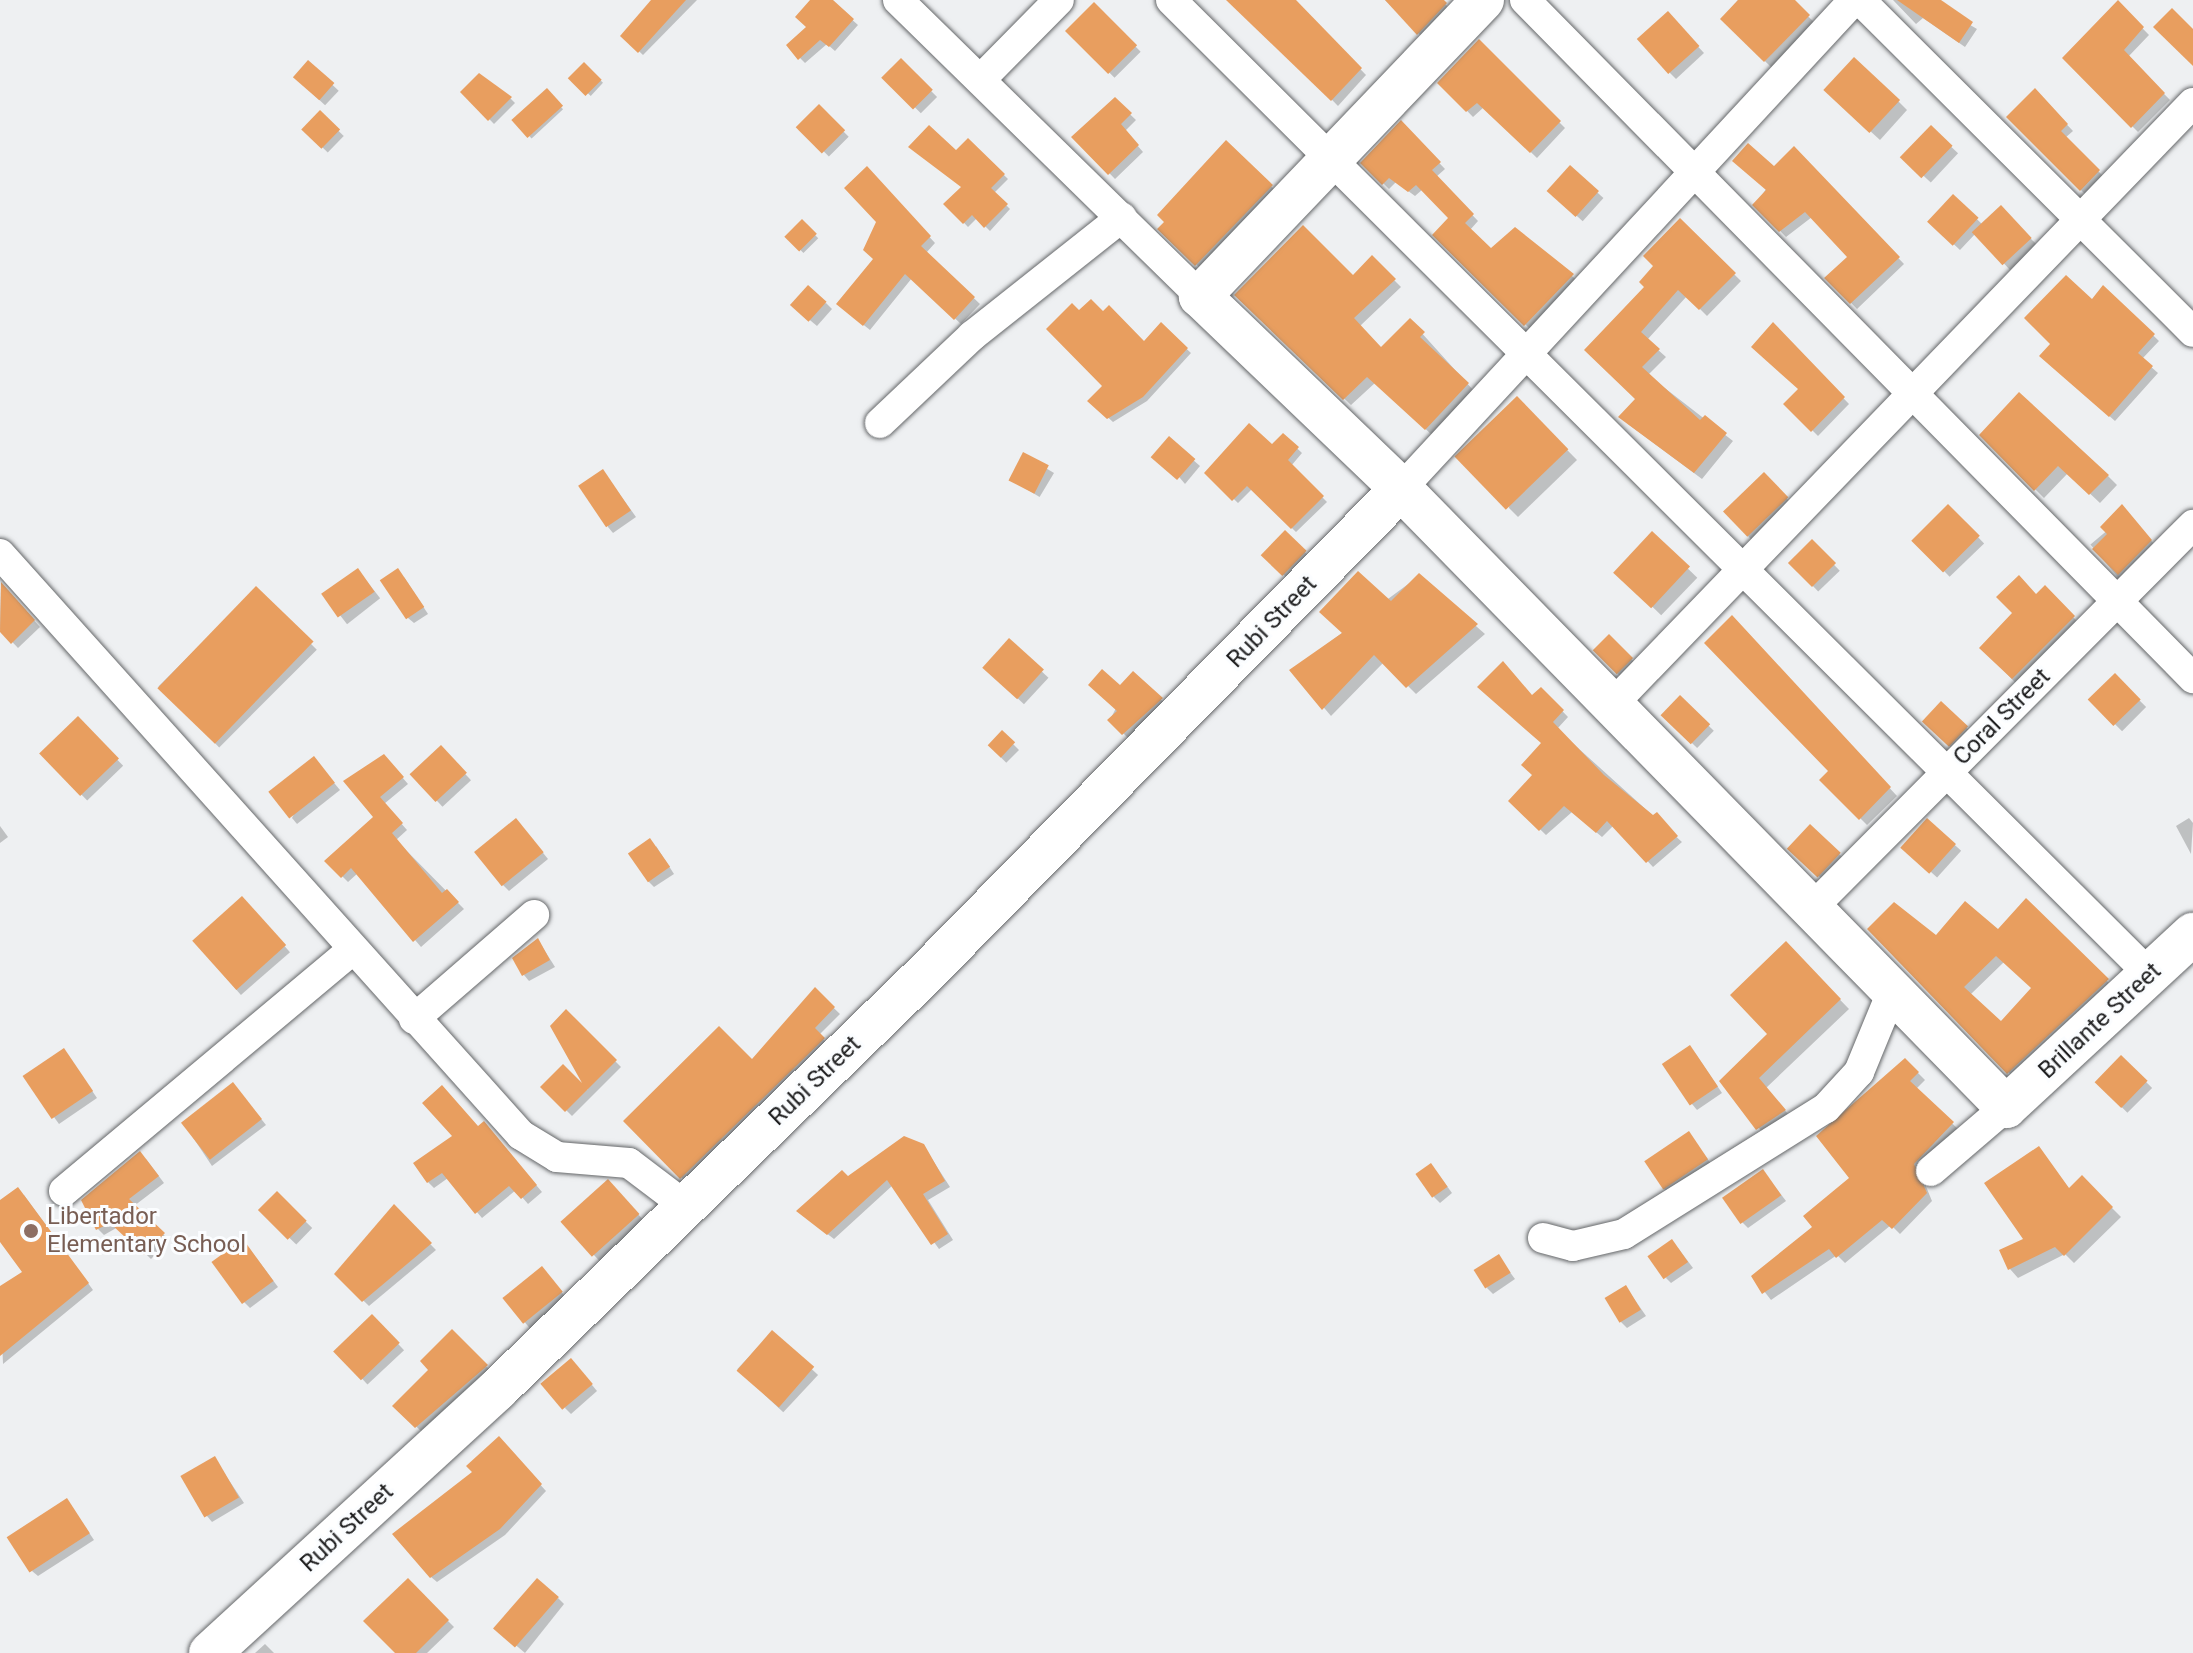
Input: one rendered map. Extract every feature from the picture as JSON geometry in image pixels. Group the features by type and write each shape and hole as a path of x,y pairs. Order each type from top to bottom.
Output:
{"street":[{"path":"898,0 983,77 1200,296 1401,489 2006,1107 1931,1171"},
{"path":"983,77 1059,0"},
{"path":"1171,0 2150,975"},
{"path":"1200,296 1483,0"},
{"path":"1525,0 1695,166 2193,678"},
{"path":"1401,489 1695,166 1854,0"},
{"path":"1860,0 2193,332"},
{"path":"1611,706 1744,570 1912,390 2193,103"},
{"path":"880,423 972,336 1122,217"},
{"name":"Rubi Street","path":"210,1653 687,1207 1061,839 1401,489"},
{"name":"Coral Street","path":"1811,909 2193,525"},
{"path":"0,554 414,1019 539,1151 629,1163 687,1207"},
{"path":"414,1019 534,915"},
{"name":"Brillante Street","path":"2006,1107 2193,934"},
{"path":"64,1191 352,950"},
{"path":"1543,1238 1573,1246 1624,1234 1826,1108 1859,1072 1892,992"}],"building":[{"path":"651,0 686,0 638,53 620,36"},
{"path":"810,0 833,0 854,19 829,47 820,40 798,60 786,45 806,27 795,17"},
{"path":"1226,0 1296,0 1362,68 1331,101"},
{"path":"1385,0 1444,0 1447,3 1417,35"},
{"path":"1738,0 1795,0 1810,15 1764,62 1720,19"},
{"path":"1897,0 1941,0 1973,22 1959,43"},
{"path":"2118,0 2144,27 2124,50 2165,93 2131,128 2062,58"},
{"path":"1094,2 1137,45 1108,74 1065,31"},
{"path":"2172,8 2193,29 2193,66 2153,27"},
{"path":"1668,11 1699,46 1668,74 1637,39"},
{"path":"1479,39 1561,121 1530,153 1477,103 1466,112 1437,83"},
{"path":"1854,57 1900,100 1869,133 1823,90"},
{"path":"901,58 933,90 913,110 881,78"},
{"path":"308,60 334,83 319,100 293,77"},
{"path":"584,62 602,80 585,96 568,78"},
{"path":"479,73 512,97 488,121 460,92"},
{"path":"547,88 563,106 527,138 511,120"},
{"path":"2035,88 2068,124 2061,131 2100,170 2080,191 2006,117"},
{"path":"1115,97 1132,113 1121,124 1139,145 1108,175 1071,137"},
{"path":"819,104 845,130 822,153 796,127"},
{"path":"320,110 340,129 321,149 301,129"},
{"path":"1401,120 1441,162 1432,170 1474,214 1465,223 1491,248 1515,227 1574,274 1524,326 1432,235 1448,218 1416,185 1408,192 1389,178 1382,185 1360,163"},
{"path":"929,125 956,150 968,138 1005,174 991,188 1008,204 984,228 972,215 963,224 943,204 961,187 908,147"},
{"path":"1931,125 1953,146 1921,178 1900,157"},
{"path":"1226,140 1273,185 1195,266 1157,229 1164,222 1157,215"},
{"path":"1748,143 1774,166 1794,146 1900,257 1850,304 1824,278 1847,257 1805,212 1779,232 1752,205 1766,190 1732,161"},
{"path":"1570,165 1599,191 1576,217 1547,191"},
{"path":"867,166 931,236 921,246 975,297 954,320 905,274 863,326 836,304 873,259 863,250 876,222 844,188"},
{"path":"1953,194 1979,218 1953,246 1927,222"},
{"path":"2001,205 2032,238 2002,265 1972,232"},
{"path":"1680,218 1736,273 1699,310 1678,290 1641,332 1660,349 1642,367 1700,420 1705,415 1727,433 1694,473 1618,417 1635,399 1584,350 1644,287 1639,282 1653,266 1643,256"},
{"path":"802,219 817,234 799,252 784,237"},
{"path":"1303,225 1353,275 1372,255 1396,279 1354,318 1381,347 1410,318 1425,332 1420,337 1469,383 1425,430 1367,377 1343,400 1234,295"},
{"path":"2066,275 2092,299 2103,285 2155,334 2138,353 2153,366 2109,417 2039,356 2050,344 2024,318"},
{"path":"808,285 827,302 809,322 790,305"},
{"path":"1091,299 1103,311 1109,305 1144,341 1161,322 1188,348 1143,397 1107,419 1087,401 1102,386 1046,329 1072,303 1079,310"},
{"path":"1773,322 1845,397 1811,432 1783,404 1798,389 1751,347"},
{"path":"2019,392 2109,475 2089,495 2058,466 2034,491 1979,435"},
{"path":"1517,396 1568,449 1506,510 1454,456"},
{"path":"1249,423 1272,444 1283,433 1299,447 1288,460 1324,496 1291,529 1247,486 1232,501 1204,473"},
{"path":"1169,436 1195,459 1177,480 1151,457"},
{"path":"1023,452 1049,465 1034,494 1008,481"},
{"path":"603,469 631,510 606,527 578,486"},
{"path":"1764,472 1788,497 1747,537 1723,512"},
{"path":"1948,504 1980,536 1943,573 1911,541"},
{"path":"2122,504 2152,540 2118,575 2092,549 2107,534 2100,527"},
{"path":"1285,530 1307,551 1282,576 1261,555"},
{"path":"1652,531 1690,566 1651,608 1613,573"},
{"path":"1812,539 1836,563 1812,587 1788,563"},
{"path":"358,568 375,592 338,618 321,594"},
{"path":"398,568 424,607 406,619 380,580"},
{"path":"1358,571 1391,601 1419,573 1478,624 1406,688 1374,655 1322,710 1289,670 1342,633 1319,612"},
{"path":"2019,575 2036,594 2045,585 2075,616 2012,679 1979,648 2012,613 1996,597"},
{"path":"1,582 35,620 11,644 0,632"},
{"path":"256,586 314,642 215,744 157,688"},
{"path":"1732,615 1891,787 1859,820 1819,780 1828,771 1704,643"},
{"path":"1609,634 1633,658 1617,674 1593,650"},
{"path":"1009,638 1044,669 1017,699 982,668"},
{"path":"1503,661 1532,695 1541,687 1564,710 1553,722 1604,775 1653,815 1657,812 1678,836 1646,863 1607,821 1596,833 1564,806 1539,831 1508,801 1532,775 1521,765 1541,743 1477,687"},
{"path":"1102,669 1120,685 1133,671 1163,698 1122,735 1107,720 1117,711 1088,685"},
{"path":"2115,673 2141,700 2113,726 2088,699"},
{"path":"1680,695 1710,724 1691,744 1661,715"},
{"path":"1941,701 1968,726 1949,747 1922,721"},
{"path":"78,716 119,758 80,796 39,754"},
{"path":"1002,730 1015,742 1001,758 988,745"},
{"path":"441,745 467,773 435,802 410,774"},
{"path":"384,754 404,777 380,797 403,823 392,833 442,893 447,889 459,902 413,942 351,868 341,878 324,861 373,817 343,781"},
{"path":"314,756 335,783 289,819 268,792"},
{"path":"516,818 544,852 502,886 474,852"},
{"path":"1927,818 1956,844 1929,874 1900,848"},
{"path":"1810,824 1841,853 1818,878 1787,849"},
{"path":"650,838 670,867 648,882 628,853"},
{"path":"242,896 286,945 236,990 192,941"},
{"path":"2026,898 2109,979 2007,1074 1867,929 1894,902 1936,935 1965,901 1998,929","holes":["1996,956 2031,988 2001,1021 1964,987"]},
{"path":"538,938 550,960 522,976 512,958"},
{"path":"1786,941 1841,999 1759,1078 1786,1110 1756,1130 1719,1081 1767,1034 1730,995"},
{"path":"815,987 835,1007 815,1028 825,1038 680,1179 623,1121 719,1026 752,1059"},
{"path":"566,1009 617,1060 565,1112 540,1087 563,1064 582,1083 550,1026"},
{"path":"1690,1045 1718,1086 1690,1105 1662,1064"},
{"path":"64,1048 93,1091 52,1119 23,1076"},
{"path":"2121,1055 2148,1081 2121,1108 2095,1082"},
{"path":"1905,1058 1919,1072 1910,1081 1954,1122 1914,1164 1927,1193 1892,1229 1882,1220 1836,1258 1829,1249 1762,1294 1751,1276 1812,1227 1803,1216 1849,1178 1816,1136"},
{"path":"233,1082 262,1119 210,1160 181,1123"},
{"path":"442,1085 478,1126 484,1121 537,1185 521,1199 509,1186 475,1214 442,1173 427,1183 413,1163 452,1136 422,1103"},
{"path":"1689,1131 1708,1159 1663,1189 1644,1161"},
{"path":"904,1136 924,1144 945,1181 923,1194 948,1234 931,1245 887,1180 827,1235 796,1211 842,1170 848,1176"},
{"path":"2039,1146 2069,1188 2082,1175 2113,1207 2064,1256 2055,1247 2008,1270 1999,1250 2023,1239 1984,1183"},
{"path":"140,1151 159,1176 129,1199 165,1233 144,1255 110,1223 96,1230 81,1200"},
{"path":"1431,1163 1448,1187 1432,1198 1415,1174"},
{"path":"1763,1169 1781,1195 1740,1224 1722,1198"},
{"path":"608,1179 639,1214 592,1257 560,1222"},
{"path":"18,1187 89,1283 0,1356 0,1286 22,1272 0,1242 0,1200"},
{"path":"277,1191 307,1221 288,1240 258,1210"},
{"path":"394,1204 432,1243 362,1302 334,1274"},
{"path":"243,1239 274,1281 242,1304 211,1262"},
{"path":"1672,1239 1688,1262 1663,1279 1647,1256"},
{"path":"1499,1254 1511,1273 1485,1289 1474,1270"},
{"path":"542,1266 563,1292 523,1324 502,1298"},
{"path":"1626,1285 1641,1310 1620,1323 1605,1298"},
{"path":"372,1314 400,1343 361,1380 333,1352"},
{"path":"452,1329 488,1365 415,1428 392,1406 428,1370 420,1361"},
{"path":"772,1330 814,1367 779,1407 737,1371"},
{"path":"571,1358 593,1384 562,1410 540,1384"},
{"path":"499,1436 542,1484 500,1529 430,1578 392,1534 472,1472 466,1466"},
{"path":"215,1456 239,1498 204,1518 180,1476"},
{"path":"67,1498 90,1533 29,1572 7,1537"},
{"path":"408,1578 449,1620 416,1653 395,1653 363,1621"},
{"path":"537,1578 559,1597 515,1648 493,1629"}],"place":[{"name":"Libertador Elementary School","path":"31,1231"}]}
